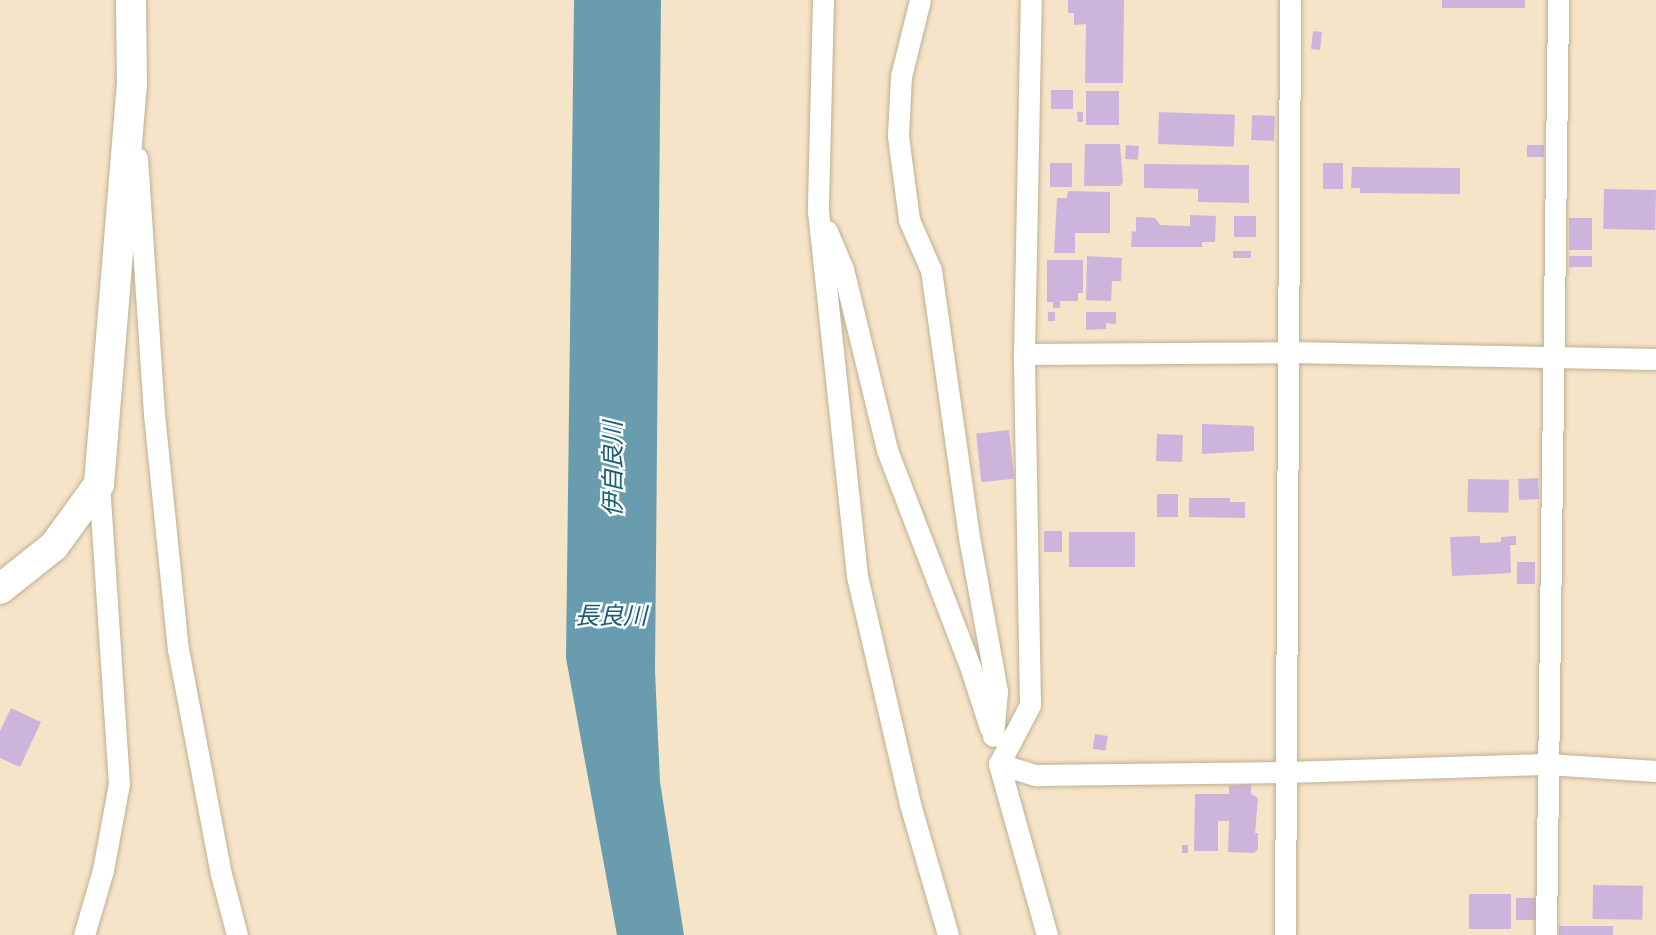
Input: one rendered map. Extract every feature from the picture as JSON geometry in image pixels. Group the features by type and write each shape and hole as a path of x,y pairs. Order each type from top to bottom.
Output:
{"street":[{"path":"131,0 132,86 154,414 178,649 222,874 237,935"},
{"path":"823,0 818,211 857,576 910,804 948,935"},
{"path":"919,0 901,76 898,135 909,220 932,270 969,537 997,691 993,736"},
{"path":"999,764 1030,705 1024,354 1031,0"},
{"path":"1285,935 1290,0"},
{"path":"1546,935 1546,764 1555,359 1558,0"},
{"path":"84,935 96,901 119,784 99,484 132,86"},
{"path":"818,211 843,268 887,450 970,666 993,736 1047,935"},
{"path":"1024,354 1289,352 1656,359"},
{"path":"0,589 54,546 99,484"},
{"path":"999,764 1036,775 1287,772 1546,764 1656,771"},
{"path":"96,901 101,935"}],"water":[{"name":"長良川","path":"574,0 661,0 655,671 660,782 684,935 617,935 566,658"}],"building":[{"path":"1068,0 1124,0 1123,83 1085,83 1086,24 1074,25 1074,13 1068,13"},
{"path":"1442,0 1525,0 1525,8 1442,8"},
{"path":"1313,31 1322,32 1320,50 1311,49"},
{"path":"1051,90 1073,90 1073,109 1051,109"},
{"path":"1086,91 1119,91 1119,125 1086,125"},
{"path":"1077,112 1083,112 1083,122 1078,122"},
{"path":"1159,112 1235,115 1234,147 1158,144"},
{"path":"1252,115 1275,116 1274,141 1251,140"},
{"path":"1085,144 1120,144 1123,182 1120,186 1084,186"},
{"path":"1126,145 1139,146 1138,160 1125,159"},
{"path":"1527,145 1544,145 1544,157 1527,157"},
{"path":"1050,163 1072,163 1072,187 1050,187"},
{"path":"1323,163 1343,163 1343,189 1323,189"},
{"path":"1144,164 1249,165 1249,203 1198,202 1198,189 1144,188"},
{"path":"1352,167 1460,168 1460,194 1360,193 1360,188 1351,188"},
{"path":"1604,189 1656,190 1655,230 1603,229"},
{"path":"1068,191 1110,192 1110,233 1075,233 1075,253 1054,253 1057,198 1067,198"},
{"path":"1190,215 1216,216 1215,242 1202,242 1202,247 1131,247 1132,231 1136,232 1136,217 1155,218 1160,225 1190,226"},
{"path":"1234,216 1256,216 1256,237 1234,237"},
{"path":"1569,218 1592,218 1592,250 1569,250"},
{"path":"1233,251 1251,251 1251,258 1233,258"},
{"path":"1087,256 1122,258 1121,281 1112,281 1111,301 1086,300"},
{"path":"1569,256 1592,256 1592,267 1569,267"},
{"path":"1047,260 1083,260 1083,293 1078,293 1078,301 1060,301 1060,308 1053,308 1053,302 1047,302"},
{"path":"1048,312 1055,312 1055,321 1048,321"},
{"path":"1086,312 1116,312 1116,324 1106,323 1106,329 1086,330"},
{"path":"1202,424 1254,426 1254,451 1202,454"},
{"path":"1009,430 1014,479 981,482 976,433"},
{"path":"1157,434 1183,435 1182,462 1156,461"},
{"path":"1538,478 1539,499 1519,500 1518,479"},
{"path":"1468,479 1509,480 1508,513 1467,512"},
{"path":"1157,494 1178,494 1178,517 1157,517"},
{"path":"1189,498 1230,498 1230,502 1245,502 1245,518 1189,517"},
{"path":"1044,531 1062,531 1062,552 1044,552"},
{"path":"1069,532 1135,532 1135,567 1069,567"},
{"path":"1480,536 1480,543 1501,542 1501,537 1516,536 1516,545 1510,545 1511,573 1452,576 1450,537"},
{"path":"1517,562 1535,562 1535,584 1517,584"},
{"path":"11,708 41,722 20,767 0,758 0,731"},
{"path":"1095,734 1108,736 1105,751 1093,749"},
{"path":"1251,784 1251,794 1258,798 1255,833 1258,833 1258,849 1254,853 1228,852 1229,821 1218,821 1218,851 1194,851 1195,794 1229,794 1229,786"},
{"path":"1182,845 1188,845 1188,853 1182,853"},
{"path":"1593,885 1643,886 1642,920 1592,919"},
{"path":"1469,894 1511,894 1511,929 1469,929"},
{"path":"1516,898 1536,898 1536,920 1516,920"},
{"path":"1559,926 1613,926 1613,935 1559,935"}],"water label":[{"name":"伊自良川","path":"613,469"}]}
